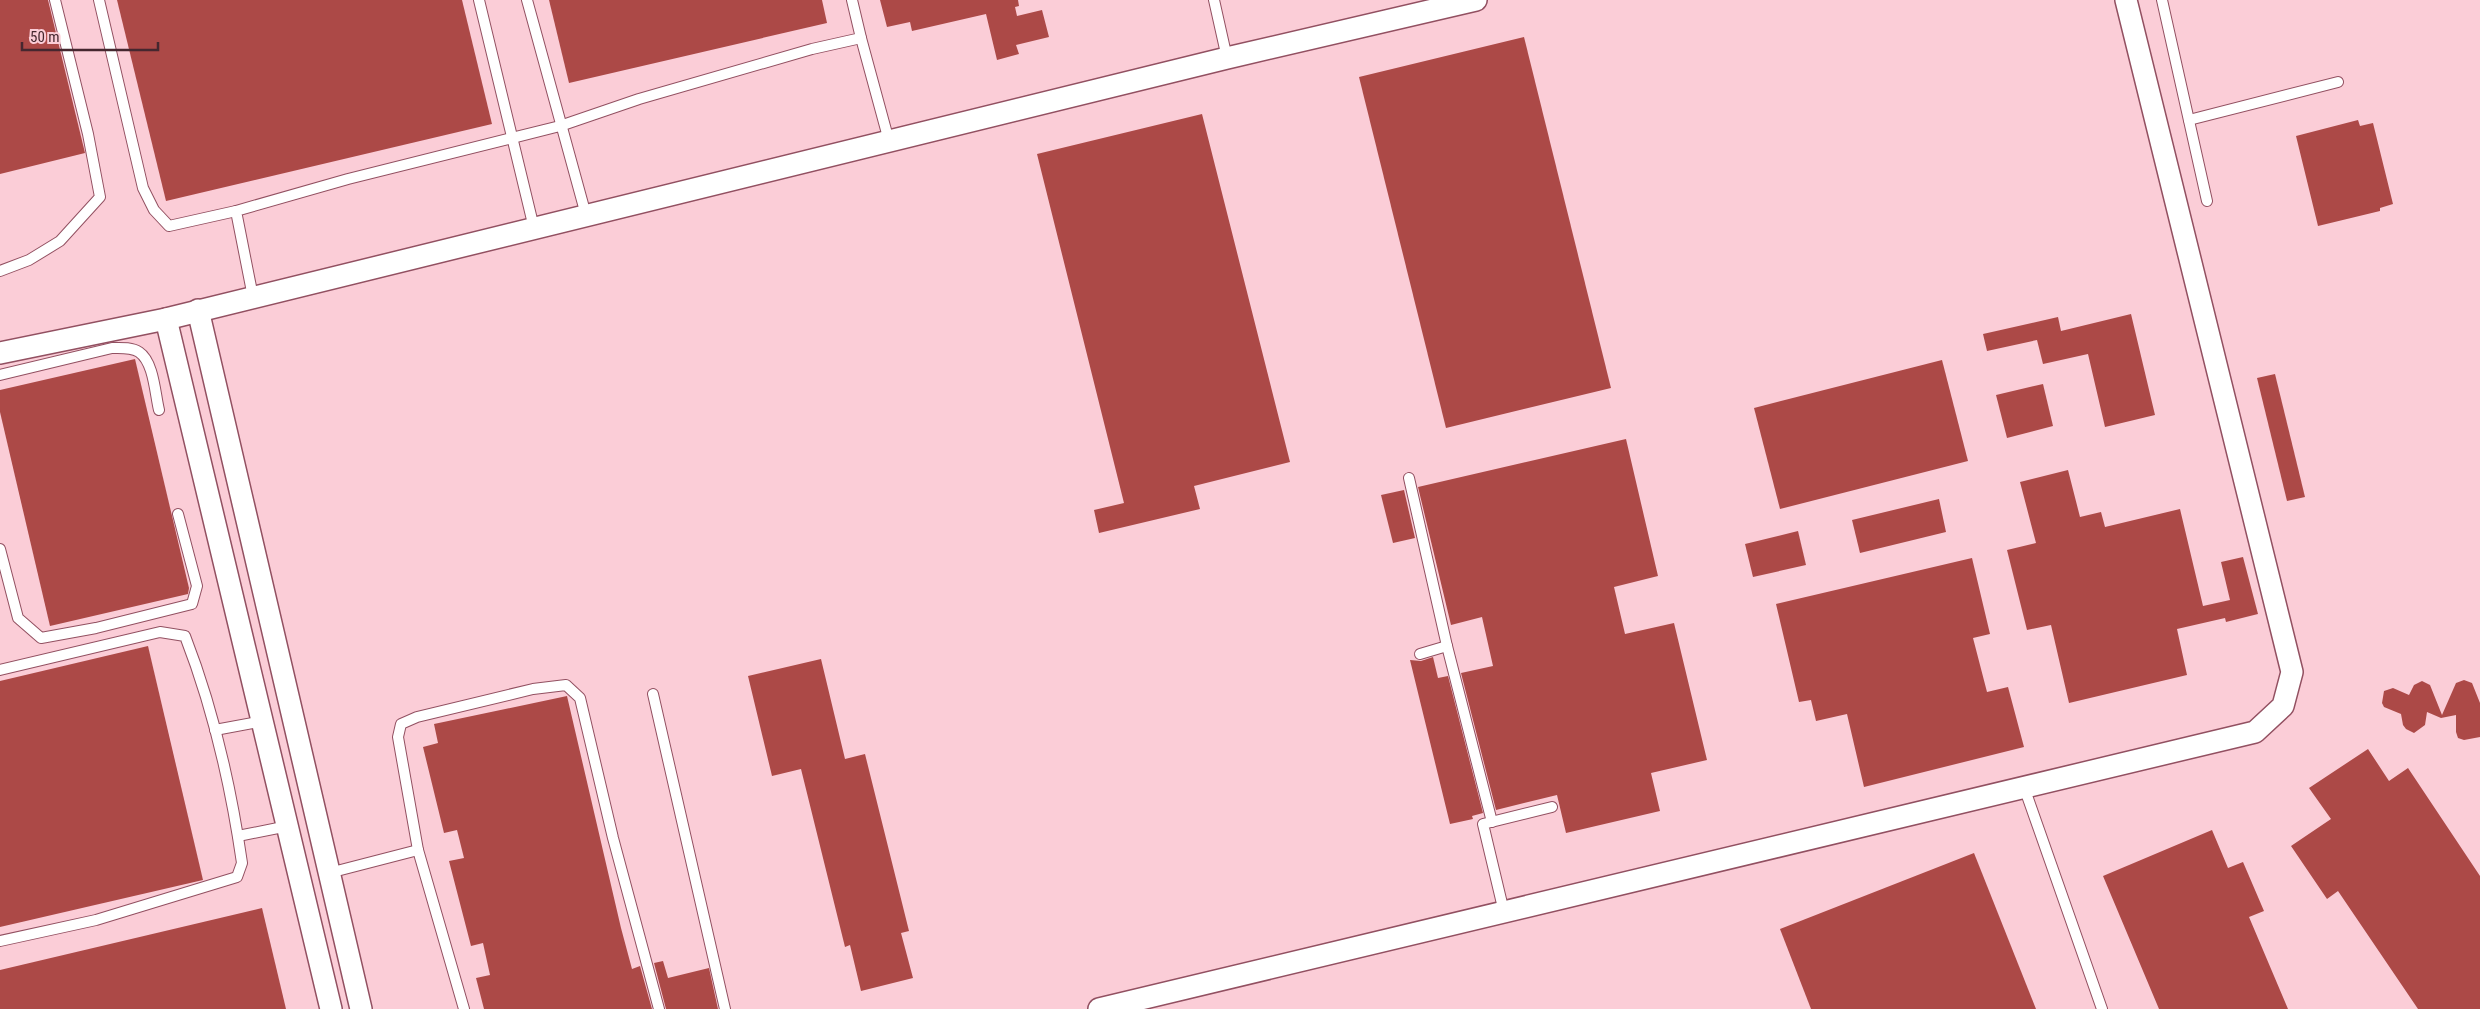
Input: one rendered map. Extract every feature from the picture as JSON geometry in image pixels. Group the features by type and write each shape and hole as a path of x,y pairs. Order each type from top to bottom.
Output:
{"street":[{"path":"0,353 166,319 1227,58 1476,0"},
{"path":"1099,1009 2255,732 2283,706 2292,672 2126,0"},
{"path":"198,310 361,1009"},
{"path":"166,319 331,1009"}],"lane":[{"path":"0,271 29,260 60,241 100,197 88,134 55,0"},
{"path":"99,0 143,188 154,210 169,226 236,211 348,179 560,126 639,99 812,49 861,38"},
{"path":"478,0 534,228"},
{"path":"527,0 560,126 586,215"},
{"path":"852,0 889,141"},
{"path":"1214,0 1227,58"},
{"path":"2162,0 2207,201"},
{"path":"2189,120 2338,82"},
{"path":"236,211 253,297"},
{"path":"0,375 112,348 128,348 139,352 149,366 158,410"},
{"path":"1409,478 1447,646 1492,822"},
{"path":"0,549 18,618 41,638 96,628 192,604 197,586 178,514"},
{"path":"0,670 160,632 185,636 199,672 214,730 238,836 242,864 237,877 96,920 0,941"},
{"path":"1420,654 1447,646"},
{"path":"464,1009 418,850 398,738 401,724 418,717 533,689 566,684 580,698 613,838 659,1009"},
{"path":"653,694 725,1009"},
{"path":"214,730 263,721"},
{"path":"2024,787 2102,1009"},
{"path":"1504,912 1483,824 1552,807"},
{"path":"238,836 288,826"},
{"path":"329,873 418,850"}],"building":[{"path":"0,0 48,0 85,153 0,174"},
{"path":"117,0 462,0 492,124 166,201"},
{"path":"549,0 822,0 827,23 569,83"},
{"path":"880,0 1018,0 1019,6 1015,7 1017,16 1042,10 1049,37 1016,45 1019,54 997,60 986,14 912,31 910,22 887,27"},
{"path":"1524,37 1611,388 1446,428 1359,77"},
{"path":"1202,114 1290,462 1194,486 1200,509 1099,533 1094,510 1124,503 1037,154"},
{"path":"2358,120 2360,126 2373,123 2393,204 2380,208 2380,211 2318,226 2296,136"},
{"path":"2131,314 2155,415 2105,427 2088,354 2043,364 2037,340 1987,351 1983,334 2058,317 2061,331"},
{"path":"135,359 189,588 188,594 50,626 0,412 0,390"},
{"path":"1942,360 1968,461 1780,509 1754,408"},
{"path":"2275,374 2305,497 2287,501 2257,378"},
{"path":"2043,384 2053,426 2007,438 1996,395"},
{"path":"1626,439 1658,576 1614,587 1625,634 1674,623 1707,760 1651,773 1660,811 1566,833 1557,795 1496,810 1461,673 1493,666 1482,617 1451,625 1418,487"},
{"path":"2068,470 2080,517 2101,512 2105,527 2180,509 2203,606 2230,600 2221,562 2243,557 2258,614 2226,622 2225,618 2177,629 2187,675 2069,703 2051,625 2027,630 2007,550 2036,543 2020,482"},
{"path":"1404,490 1415,538 1393,543 1381,495"},
{"path":"1939,499 1946,532 1860,553 1852,520"},
{"path":"1798,531 1806,565 1753,577 1745,544"},
{"path":"1972,558 1990,634 1973,638 1987,692 2008,687 2024,747 1864,787 1847,714 1816,721 1811,700 1799,702 1776,604"},
{"path":"148,646 203,880 0,927 0,681"},
{"path":"1433,657 1438,678 1448,676 1483,813 1472,816 1473,819 1450,824 1410,660 1421,661"},
{"path":"821,659 845,759 865,754 909,931 901,933 913,978 861,991 850,945 845,947 801,769 772,776 748,676"},
{"path":"2464,680 2472,683 2480,703 2480,737 2464,740 2458,738 2456,715 2441,718 2427,712 2425,725 2414,733 2403,725 2401,714 2384,707 2382,703 2384,691 2393,688 2409,695 2414,685 2422,681 2430,685 2442,715 2456,683"},
{"path":"567,696 632,969 640,966 652,1009 484,1009 476,978 490,975 483,943 471,946 449,861 464,858 457,830 444,833 423,747 438,743 434,724"},
{"path":"2368,749 2389,781 2408,768 2480,876 2480,1009 2418,1009 2338,891 2327,899 2291,846 2331,819 2309,788"},
{"path":"2212,830 2228,868 2243,862 2264,911 2249,917 2288,1009 2159,1009 2103,876"},
{"path":"1974,853 2036,1009 1811,1009 1780,929"},
{"path":"262,908 286,1009 0,1009 0,970"},
{"path":"663,961 668,978 709,968 718,1009 666,1009 654,963"}]}
